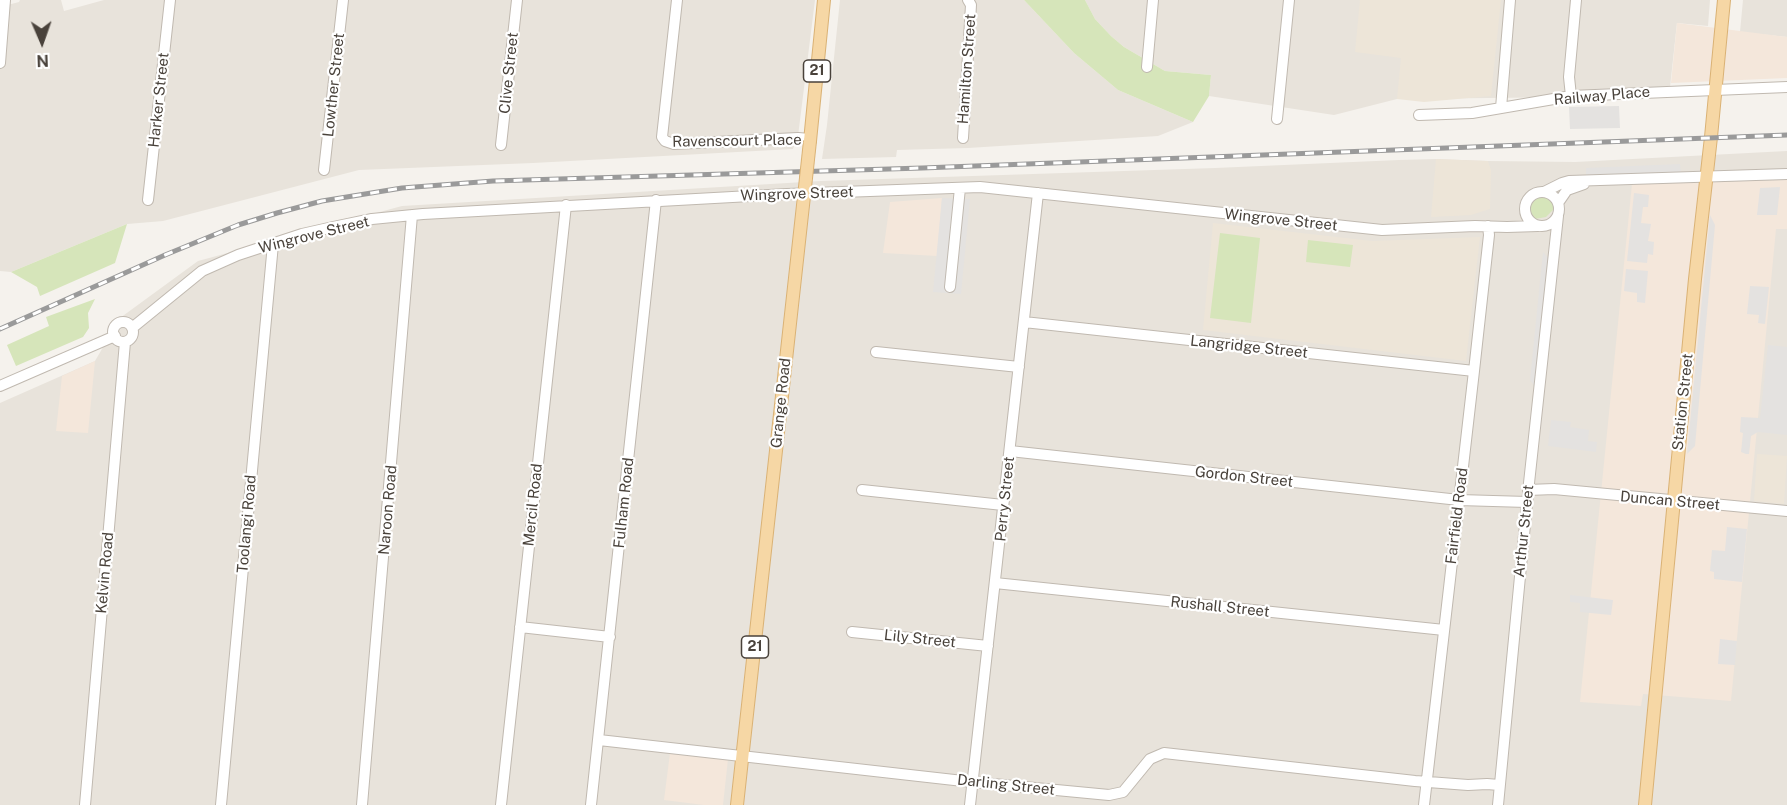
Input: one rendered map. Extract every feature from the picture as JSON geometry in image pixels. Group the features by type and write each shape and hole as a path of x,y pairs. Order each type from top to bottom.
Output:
{"main road":[{"name":"Grange Road","path":"737,805 805,193 824,0"},
{"name":"Station Street","path":"1645,805 1673,501 1724,0"}],"street":[{"path":"0,63 5,0"},
{"name":"Harker Street","path":"148,201 170,0"},
{"name":"Lowther Street","path":"324,170 343,0"},
{"name":"Clive Street","path":"501,145 517,0"},
{"name":"Ravenscourt Place","path":"677,0 662,137 665,141 674,144 798,138 810,140"},
{"name":"Hamilton Street","path":"963,138 971,5 968,0"},
{"path":"1147,67 1153,0"},
{"path":"1277,119 1289,0"},
{"path":"1501,108 1510,0"},
{"path":"1571,96 1569,77 1576,0"},
{"name":"Railway Place","path":"1419,115 1472,113 1571,96 1787,87"},
{"path":"1545,192 1555,198 1558,203 1558,216 1549,225 1540,226 1528,220 1525,209 1529,198 1569,181 1787,174"},
{"path":"1558,203 1567,190 1590,182"},
{"name":"Wingrove Street","path":"132,328 202,271 238,255 333,226 412,215 656,200 980,187 1382,230 1540,226"},
{"path":"950,287 960,188"},
{"name":"Perry Street","path":"970,805 1038,193"},
{"name":"Fulham Road","path":"591,805 600,740 656,200"},
{"name":"Mercil Road","path":"501,805 566,205"},
{"name":"Wingrove Street","path":"1488,226 1512,220 1525,209"},
{"name":"Naroon Road","path":"362,805 412,215"},
{"name":"Arthur Street","path":"1497,805 1528,486 1558,216"},
{"name":"Fairfield Road","path":"1424,805 1474,371 1489,235 1488,226"},
{"name":"Arthur Street","path":"1540,226 1548,233 1553,257"},
{"name":"Toolangi Road","path":"222,805 273,244"},
{"name":"Langridge Street","path":"1024,322 1474,371"},
{"path":"0,386 120,339 132,337 132,328 129,324 119,323 115,327 120,339"},
{"name":"Kelvin Road","path":"85,805 120,339"},
{"path":"876,352 1019,367"},
{"name":"Gordon Street","path":"1010,451 1527,506"},
{"name":"Duncan Street","path":"1528,486 1787,511"},
{"path":"862,490 1004,505"},
{"name":"Rushall Street","path":"995,583 1444,630"},
{"path":"520,627 610,637"},
{"name":"Lily Street","path":"852,632 988,646"},
{"name":"Darling Street","path":"600,740 743,755 1109,800 1123,792 1149,759 1164,753 1468,785 1486,791 1499,789"}],"shaded area":[{"path":"20,0 61,0 64,11 104,0 815,0 798,136 793,149 359,170 163,221 127,224 11,272 0,271 0,7"},
{"path":"840,0 1024,0 1074,53 1118,90 1193,122 1158,136 968,148 897,150 896,157 822,159"},
{"path":"1085,0 1710,0 1708,26 1677,23 1669,96 1397,99 1334,115 1209,96 1211,75 1165,71 1124,47 1095,19"},
{"path":"1360,0 1501,0 1491,96 1424,102 1397,99 1401,58 1355,52"},
{"path":"1743,0 1787,0 1787,37 1740,32"},
{"path":"1677,23 1787,37 1787,78 1671,83"},
{"path":"1619,106 1620,128 1570,129 1569,107"},
{"path":"1787,151 1787,805 0,805 0,403 95,361 120,318 198,261 402,206 821,181 1436,159 1575,162"},
{"path":"1436,159 1488,161 1491,170 1490,209 1471,215 1431,217"},
{"path":"1680,164 1681,172 1586,175 1586,168"},
{"path":"1787,180 1787,229 1776,229 1731,701 1643,694 1641,706 1580,702 1632,184"},
{"path":"1780,187 1777,215 1757,215 1760,188"},
{"path":"1634,193 1649,195 1648,207 1643,207 1641,223 1651,224 1648,241 1654,242 1653,255 1648,254 1647,263 1627,261"},
{"path":"942,198 937,256 883,253 890,202"},
{"path":"942,198 970,199 961,294 933,292"},
{"path":"1710,215 1715,225 1695,446 1687,454"},
{"path":"1213,223 1372,241 1480,237 1466,361 1203,330"},
{"path":"1543,252 1548,258 1535,387 1530,380"},
{"path":"1626,269 1648,271 1645,303 1637,302 1637,293 1624,291"},
{"path":"1750,286 1769,287 1765,324 1758,323 1759,315 1747,314"},
{"path":"1768,345 1787,347 1787,435 1758,432 1751,436 1749,454 1746,454 1741,452 1743,433 1740,432 1741,417 1760,418"},
{"path":"95,361 88,433 56,431 62,376"},
{"path":"1551,420 1571,422 1570,427 1589,430 1588,441 1597,442 1596,452 1548,446"},
{"path":"1757,454 1787,456 1784,504 1754,501"},
{"path":"1727,527 1747,529 1742,582 1714,579 1714,572 1710,571 1712,550 1725,551"},
{"path":"1570,595 1613,600 1611,615 1580,612 1580,603 1570,602"},
{"path":"1720,639 1737,641 1735,665 1718,664"},
{"path":"670,753 728,759 723,805 664,800"}],"green space":[{"path":"1024,0 1085,0 1095,19 1124,47 1165,71 1211,75 1209,96 1193,122 1118,90 1074,53"},
{"path":"1539,197 1551,200 1554,209 1546,217 1535,219 1529,213 1529,208 1533,200"},
{"path":"127,224 115,263 40,296 37,287 11,272"},
{"path":"1220,233 1260,238 1251,323 1210,318"},
{"path":"1308,240 1353,245 1350,267 1306,262"},
{"path":"95,299 88,313 89,328 83,337 16,366 7,345 49,326 46,317"}],"railway":[{"path":"0,329 238,225 322,201 402,188 493,181 922,168 1787,135"}]}
